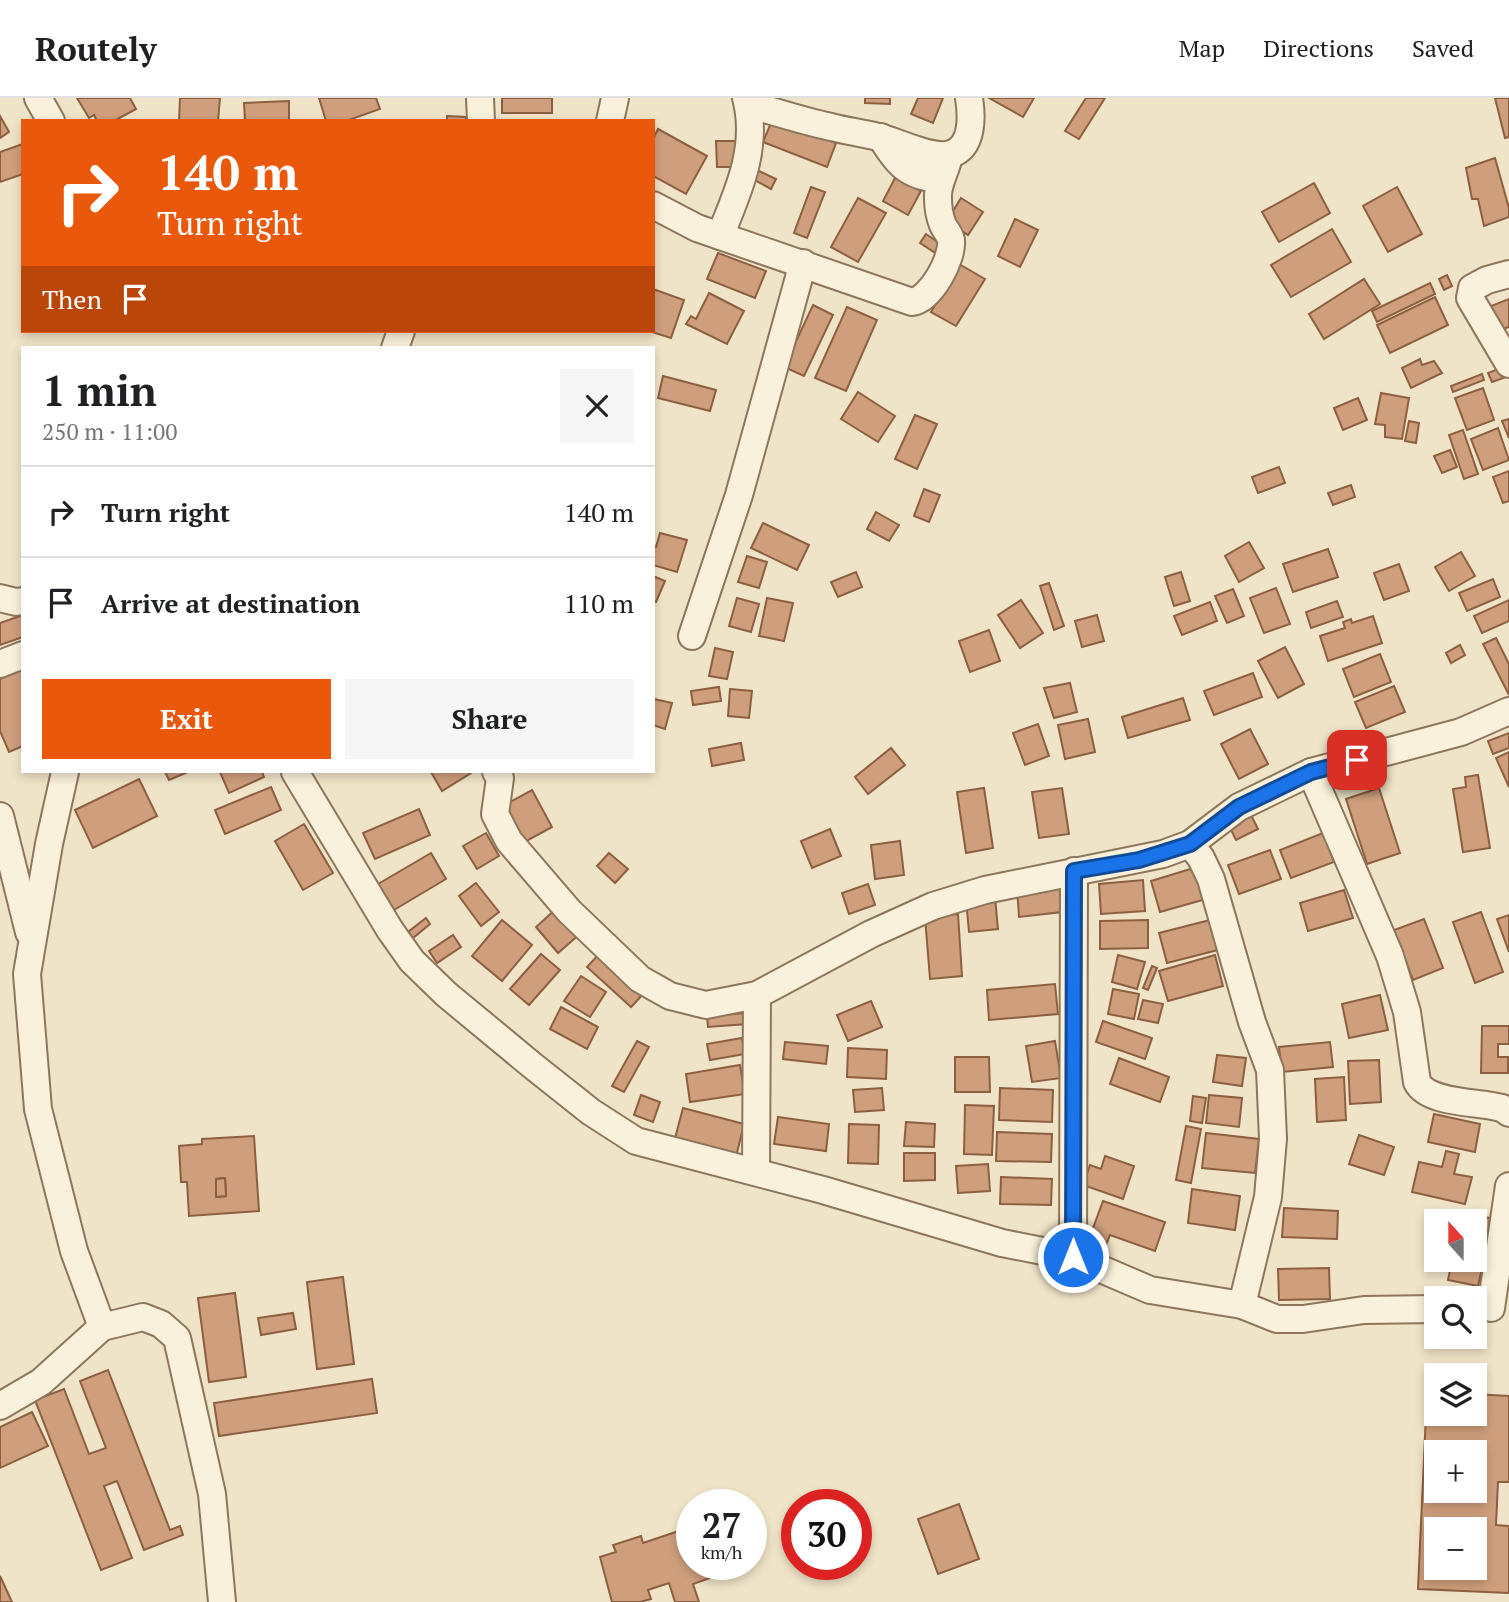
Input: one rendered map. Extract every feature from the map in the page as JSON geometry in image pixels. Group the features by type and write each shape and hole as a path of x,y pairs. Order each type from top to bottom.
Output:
{"street":[{"path":"38,98 50,119"},
{"path":"480,98 481,119"},
{"path":"610,119 615,98"},
{"path":"655,206 697,228 912,302 926,297 946,266 951,240 942,222 937,197 945,167 968,140 971,111 969,98"},
{"path":"720,236 747,163 751,137 747,101 828,127 881,137 892,156 922,178 945,167"},
{"path":"692,636 739,495 803,263"},
{"path":"1509,274 1487,280 1472,288 1469,298 1509,364"},
{"path":"0,598 21,601"},
{"path":"0,664 21,656"},
{"path":"497,773 500,778 495,814 509,841 569,911 640,979 670,996 706,1005 757,995 871,934 933,906 985,890 1139,860 1190,844 1239,807 1311,772 1461,732 1509,711"},
{"path":"1311,772 1390,956 1407,1012 1419,1087 1428,1094 1502,1108 1509,1113"},
{"path":"65,773 49,844 27,974 38,1109 75,1251 102,1327"},
{"path":"296,773 390,930 412,961 446,994 582,1104 636,1141 823,1189 1002,1242 1073,1257 1150,1290 1242,1305 1277,1319 1303,1319 1364,1310 1424,1309"},
{"path":"0,816 32,940"},
{"path":"1190,844 1201,858 1211,880 1252,1022 1270,1070 1273,1139 1268,1197 1242,1305"},
{"path":"1073,1257 1074,871"},
{"path":"756,1172 757,995"},
{"path":"1492,1308 1509,1186"},
{"path":"0,1406 41,1382 102,1327 143,1317 161,1324 177,1338 212,1494 222,1602"}],"building":[{"path":"77,98 130,98 136,109 118,119 96,119 94,115 89,118"},
{"path":"180,98 220,98 218,119 179,119"},
{"path":"319,98 376,98 380,109 352,119 325,119"},
{"path":"502,98 552,98 552,113 502,113"},
{"path":"865,98 890,98 890,104 865,103"},
{"path":"918,98 943,98 933,123 911,114"},
{"path":"989,98 1034,98 1023,117"},
{"path":"1086,98 1105,98 1079,139 1065,131"},
{"path":"1495,98 1509,98 1509,137 1505,138"},
{"path":"289,101 289,119 245,119 244,103"},
{"path":"0,116 9,132 0,138"},
{"path":"447,116 466,117 466,119 447,119"},
{"path":"773,118 836,143 827,167 763,142"},
{"path":"658,129 707,156 686,194 655,177 655,135"},
{"path":"716,141 738,141 739,167 717,167"},
{"path":"21,145 21,175 0,182 0,152"},
{"path":"1495,158 1509,217 1484,226 1478,199 1472,199 1466,168"},
{"path":"757,170 776,179 771,189 753,179"},
{"path":"895,178 921,191 908,215 883,201"},
{"path":"1314,183 1330,213 1279,242 1262,212"},
{"path":"811,187 825,192 807,238 794,233"},
{"path":"1397,187 1422,234 1388,252 1363,206"},
{"path":"858,198 886,213 858,262 831,247"},
{"path":"961,198 983,212 968,235 947,221"},
{"path":"1015,219 1038,230 1020,267 998,256"},
{"path":"1332,229 1351,262 1291,297 1271,265"},
{"path":"926,234 942,245 937,254 920,243"},
{"path":"718,253 766,271 755,298 707,279"},
{"path":"959,264 985,279 956,326 931,312"},
{"path":"1447,275 1452,286 1444,290 1439,279"},
{"path":"1364,279 1380,304 1324,339 1309,314"},
{"path":"1430,283 1435,294 1377,322 1372,311"},
{"path":"655,290 684,300 671,338 655,333"},
{"path":"709,293 744,311 727,344 686,324 691,316 696,319"},
{"path":"1435,297 1448,325 1390,353 1377,325"},
{"path":"1509,299 1509,327 1500,330 1491,306"},
{"path":"813,305 833,315 804,376 784,367"},
{"path":"847,307 877,320 846,391 815,378"},
{"path":"1420,359 1422,365 1434,361 1442,373 1411,388 1402,368"},
{"path":"1506,366 1509,376 1492,382 1488,373"},
{"path":"1482,374 1484,380 1453,392 1451,386"},
{"path":"663,376 716,390 710,411 658,398"},
{"path":"1483,388 1494,420 1467,430 1455,398"},
{"path":"858,392 895,416 878,442 841,419"},
{"path":"1381,393 1409,398 1402,439 1385,437 1385,425 1375,424"},
{"path":"1358,398 1367,420 1343,430 1334,408"},
{"path":"915,415 937,424 917,469 895,459"},
{"path":"1509,419 1509,438 1502,421"},
{"path":"1409,421 1419,423 1416,443 1405,441"},
{"path":"1498,428 1509,460 1483,470 1471,439"},
{"path":"1463,430 1478,474 1464,479 1449,435"},
{"path":"1450,450 1457,467 1442,473 1434,456"},
{"path":"1279,467 1285,483 1258,493 1252,477"},
{"path":"1509,471 1509,501 1503,503 1493,477"},
{"path":"1351,485 1355,497 1333,505 1328,493"},
{"path":"924,489 940,495 929,522 914,516"},
{"path":"876,512 899,525 889,541 867,529"},
{"path":"763,523 809,545 797,570 751,548"},
{"path":"660,533 687,540 677,572 655,566"},
{"path":"1249,542 1264,568 1239,582 1225,556"},
{"path":"1328,549 1338,577 1293,592 1283,564"},
{"path":"1461,552 1475,576 1449,591 1435,567"},
{"path":"747,556 767,562 759,588 738,582"},
{"path":"1399,564 1409,591 1384,600 1374,573"},
{"path":"856,572 862,587 838,597 831,582"},
{"path":"1181,572 1190,601 1174,606 1165,577"},
{"path":"655,577 665,581 655,602"},
{"path":"1493,579 1500,597 1467,611 1459,593"},
{"path":"1049,583 1064,626 1054,630 1040,586"},
{"path":"1276,588 1290,624 1264,633 1250,598"},
{"path":"1233,589 1244,616 1227,623 1215,596"},
{"path":"737,598 759,604 751,632 729,626"},
{"path":"767,598 793,603 784,641 759,636"},
{"path":"1021,600 1043,633 1020,648 998,615"},
{"path":"1509,600 1509,621 1482,633 1474,616"},
{"path":"1337,601 1343,617 1311,628 1306,612"},
{"path":"1210,602 1217,621 1182,635 1174,616"},
{"path":"1097,615 1104,641 1082,647 1075,621"},
{"path":"21,616 21,638 0,645 0,623"},
{"path":"1373,616 1382,643 1328,661 1320,636 1345,628 1343,622 1351,619 1352,623"},
{"path":"989,630 1000,661 970,672 959,641"},
{"path":"1496,638 1509,664 1509,695 1483,644"},
{"path":"1460,645 1465,655 1451,663 1446,653"},
{"path":"1285,647 1304,684 1278,698 1258,661"},
{"path":"715,648 733,652 727,679 709,676"},
{"path":"1380,654 1391,682 1354,697 1343,669"},
{"path":"21,670 21,747 9,752 0,731 0,679"},
{"path":"1253,673 1262,697 1214,715 1204,691"},
{"path":"1070,683 1077,712 1054,718 1044,688"},
{"path":"1394,686 1405,712 1366,728 1355,702"},
{"path":"719,687 721,701 693,705 691,691"},
{"path":"730,689 752,691 749,718 728,716"},
{"path":"1183,698 1190,720 1128,738 1122,717"},
{"path":"655,699 672,703 665,729 655,726"},
{"path":"1088,719 1095,752 1065,759 1058,725"},
{"path":"1038,724 1049,756 1025,765 1013,733"},
{"path":"1250,729 1268,764 1239,779 1221,744"},
{"path":"1509,733 1509,748 1493,754 1488,741"},
{"path":"741,743 744,760 712,766 709,749"},
{"path":"891,748 905,765 868,794 855,777"},
{"path":"1509,752 1509,787 1496,758"},
{"path":"166,773 186,773 169,780"},
{"path":"220,773 262,773 264,777 229,793"},
{"path":"432,773 471,773 442,791"},
{"path":"1478,775 1490,848 1463,852 1453,789 1466,787 1465,777"},
{"path":"139,779 157,816 93,848 75,810"},
{"path":"271,787 281,810 225,834 215,810"},
{"path":"984,788 993,848 966,853 957,792"},
{"path":"1062,788 1069,834 1039,838 1032,792"},
{"path":"1379,788 1400,853 1367,864 1346,799"},
{"path":"532,790 552,827 521,844 501,807"},
{"path":"419,809 430,835 375,859 363,833"},
{"path":"1251,815 1258,829 1236,840 1229,826"},
{"path":"304,824 333,873 303,890 275,841"},
{"path":"830,829 841,856 812,868 801,841"},
{"path":"486,833 499,856 477,869 463,846"},
{"path":"1323,833 1334,862 1291,878 1280,850"},
{"path":"900,841 904,875 875,879 871,845"},
{"path":"1270,850 1281,879 1239,894 1228,865"},
{"path":"431,853 446,879 394,910 378,884"},
{"path":"609,853 628,869 615,883 597,866"},
{"path":"1197,867 1206,899 1160,912 1151,881"},
{"path":"1143,880 1145,911 1101,914 1099,884"},
{"path":"476,883 499,912 481,926 459,896"},
{"path":"868,884 875,905 849,914 842,893"},
{"path":"1059,884 1062,912 1019,917 1017,888"},
{"path":"1344,890 1353,918 1308,931 1300,903"},
{"path":"995,897 998,929 969,932 966,900"},
{"path":"557,908 580,934 558,953 536,927"},
{"path":"1481,912 1503,972 1475,983 1453,922"},
{"path":"958,914 962,976 930,979 925,917"},
{"path":"1509,915 1509,952 1497,919"},
{"path":"426,918 430,924 413,938 408,932"},
{"path":"1424,919 1443,968 1413,980 1394,930"},
{"path":"502,920 532,945 502,981 472,956"},
{"path":"1148,920 1148,948 1100,949 1100,921"},
{"path":"1210,920 1218,950 1167,963 1159,933"},
{"path":"453,935 461,947 437,963 429,951"},
{"path":"602,951 646,991 631,1007 587,967"},
{"path":"541,954 560,970 529,1005 510,989"},
{"path":"1118,955 1145,962 1137,989 1112,982"},
{"path":"1215,955 1223,986 1168,1001 1159,971"},
{"path":"1152,966 1157,968 1148,990 1143,988"},
{"path":"581,976 606,992 590,1017 564,1001"},
{"path":"1055,984 1058,1014 989,1020 987,990"},
{"path":"1113,989 1139,994 1134,1019 1108,1014"},
{"path":"1380,995 1388,1030 1349,1038 1342,1004"},
{"path":"1143,1000 1163,1004 1158,1023 1138,1019"},
{"path":"871,1001 882,1027 848,1041 837,1015"},
{"path":"561,1007 598,1027 587,1049 550,1029"},
{"path":"746,1013 747,1024 708,1027 707,1016"},
{"path":"1103,1021 1152,1038 1145,1059 1096,1042"},
{"path":"1482,1026 1509,1026 1509,1044 1498,1044 1498,1057 1508,1057 1508,1073 1481,1073"},
{"path":"742,1038 745,1054 710,1060 707,1044"},
{"path":"637,1041 649,1047 624,1092 612,1086"},
{"path":"1055,1041 1061,1078 1032,1082 1026,1046"},
{"path":"785,1042 828,1046 826,1064 783,1059"},
{"path":"1330,1042 1333,1067 1282,1072 1279,1047"},
{"path":"848,1048 887,1050 886,1079 847,1077"},
{"path":"1217,1055 1246,1058 1242,1086 1213,1082"},
{"path":"955,1057 989,1057 990,1092 955,1092"},
{"path":"1119,1058 1169,1077 1160,1102 1110,1084"},
{"path":"1379,1060 1381,1102 1350,1104 1348,1061"},
{"path":"740,1065 745,1094 690,1102 686,1074"},
{"path":"1344,1077 1346,1120 1317,1122 1315,1079"},
{"path":"882,1088 884,1110 855,1112 853,1090"},
{"path":"1000,1088 1053,1090 1052,1122 999,1120"},
{"path":"641,1095 660,1102 653,1122 634,1115"},
{"path":"1209,1095 1242,1098 1239,1127 1206,1123"},
{"path":"1193,1096 1206,1098 1202,1123 1190,1121"},
{"path":"965,1105 994,1106 992,1155 964,1154"},
{"path":"683,1108 744,1124 736,1157 674,1142"},
{"path":"1434,1114 1480,1124 1475,1152 1428,1142"},
{"path":"778,1117 829,1124 826,1151 774,1144"},
{"path":"906,1122 935,1124 934,1147 904,1146"},
{"path":"849,1124 879,1125 878,1164 848,1163"},
{"path":"1186,1126 1201,1129 1191,1183 1176,1180"},
{"path":"997,1132 1052,1134 1051,1162 996,1161"},
{"path":"1206,1133 1259,1139 1255,1173 1202,1168"},
{"path":"1359,1135 1394,1147 1384,1175 1349,1164"},
{"path":"254,1136 259,1211 189,1216 187,1182 181,1182 179,1146 202,1144 202,1139","holes":["225,1178 226,1196 216,1197 216,1179"]},
{"path":"1446,1151 1459,1154 1454,1174 1472,1177 1465,1204 1412,1192 1419,1162 1442,1167"},
{"path":"904,1153 935,1153 935,1180 904,1181"},
{"path":"1105,1156 1134,1166 1123,1199 1083,1185 1090,1165 1101,1169"},
{"path":"988,1164 990,1191 958,1193 956,1166"},
{"path":"1001,1177 1052,1179 1051,1205 1000,1204"},
{"path":"225,1178 226,1196 216,1197 216,1179"},
{"path":"1192,1189 1240,1196 1235,1230 1188,1223"},
{"path":"1103,1201 1165,1222 1155,1251 1110,1235 1106,1245 1089,1239"},
{"path":"1284,1208 1338,1211 1337,1239 1282,1237"},
{"path":"1329,1268 1330,1299 1279,1300 1278,1269"},
{"path":"1450,1272 1481,1272 1478,1286 1448,1280"},
{"path":"343,1277 354,1364 317,1369 307,1282"},
{"path":"235,1293 246,1377 209,1382 198,1298"},
{"path":"293,1313 296,1329 261,1335 258,1318"},
{"path":"108,1370 170,1530 180,1526 183,1535 144,1550 117,1481 104,1486 132,1558 101,1570 35,1400 64,1389 89,1454 106,1448 80,1381"},
{"path":"372,1379 377,1413 219,1436 214,1403"},
{"path":"1487,1395 1509,1396 1509,1482 1498,1482 1496,1525 1509,1526 1509,1593 1418,1589 1424,1458 1424,1503 1487,1503 1487,1440 1425,1440 1425,1426 1487,1426"},
{"path":"32,1412 48,1446 0,1468 0,1427"},
{"path":"959,1504 979,1559 938,1574 918,1519"},
{"path":"676,1532 676,1580 704,1580 693,1584 699,1602 675,1602 669,1583 648,1590 651,1599 640,1602 612,1602 600,1557 616,1552 613,1545 641,1536 643,1543"},
{"path":"0,1576 12,1602 0,1602"}],"route":[{"path":"1073,1257 1074,871 1139,860 1190,844 1239,807 1311,772 1357,760"}]}
